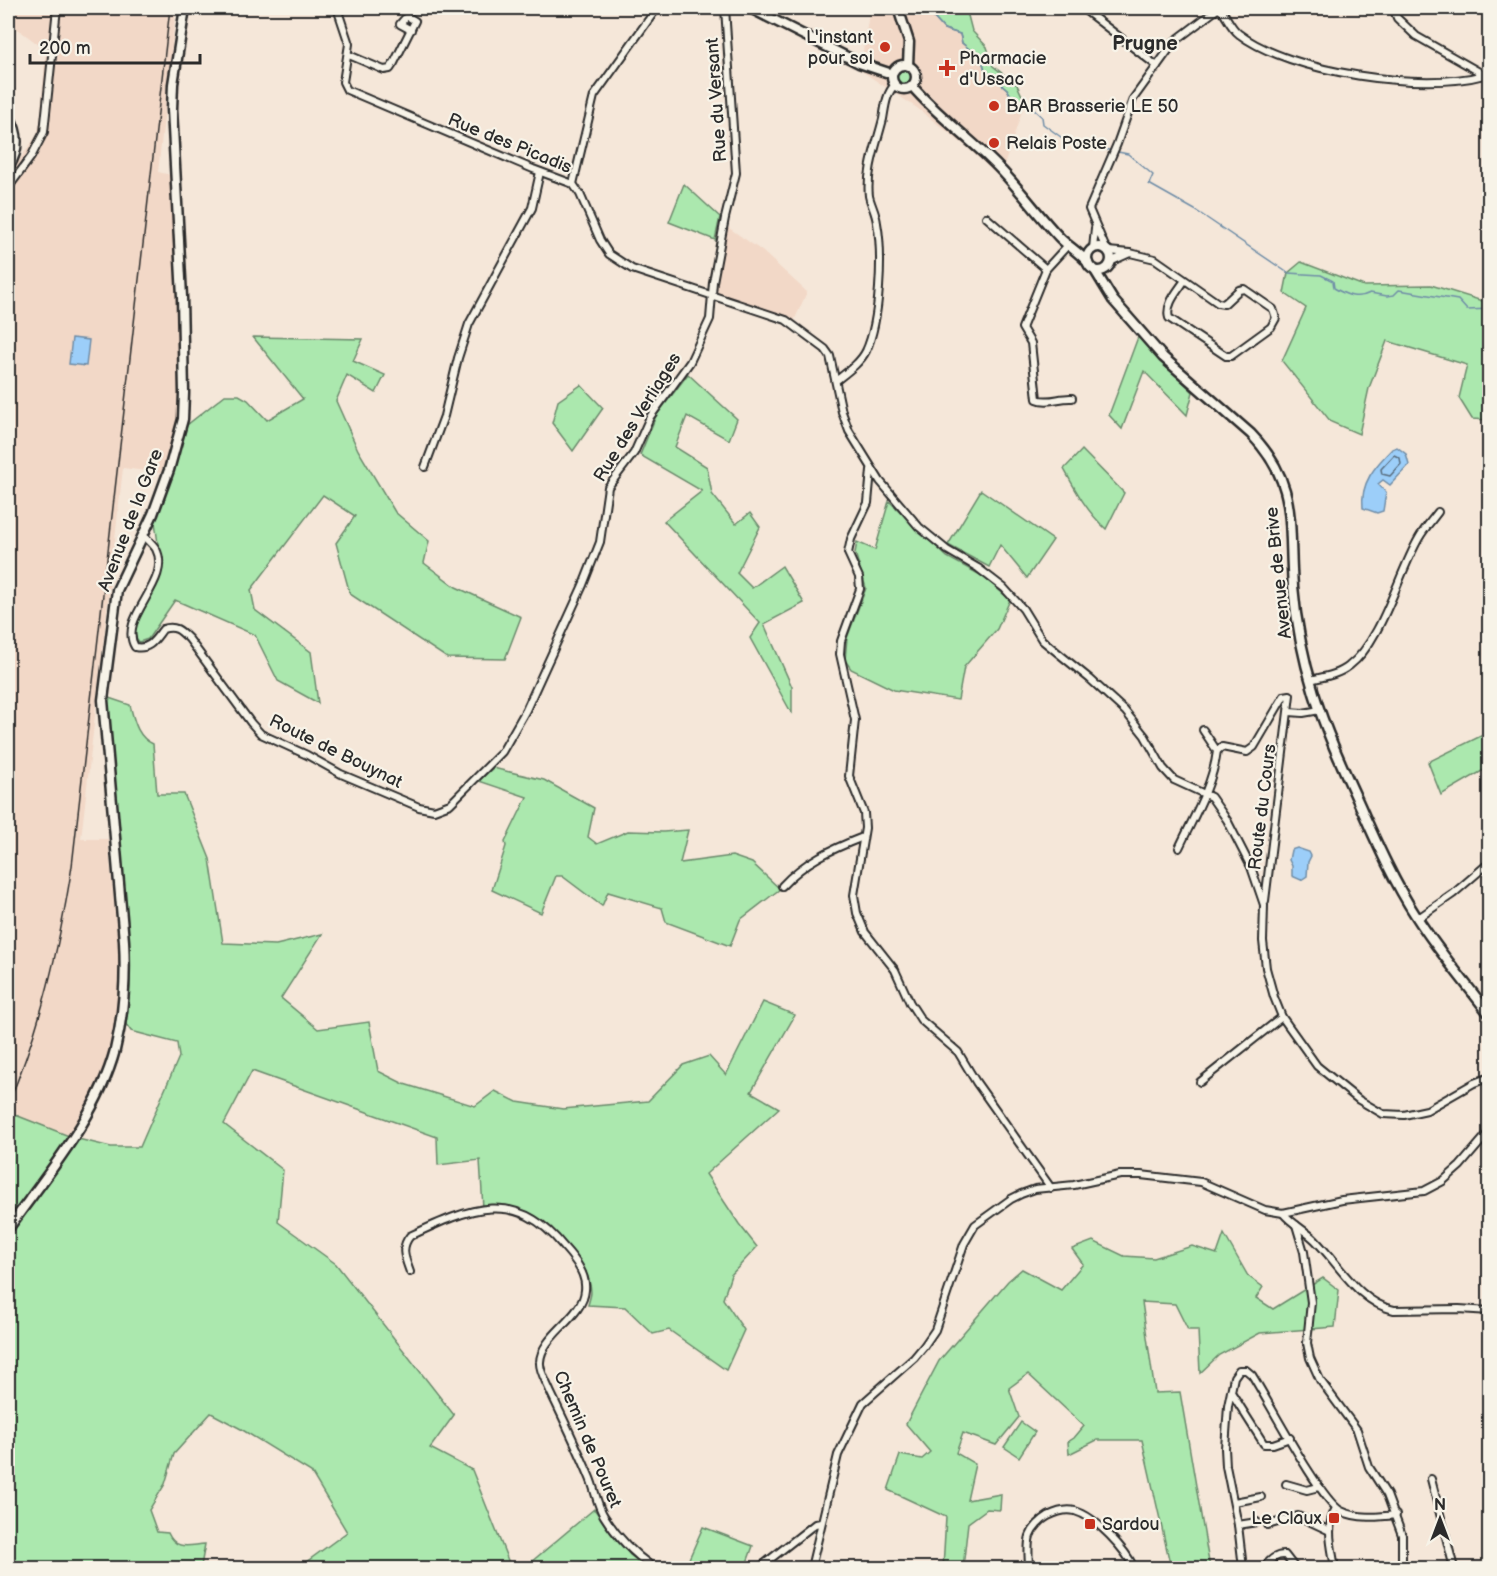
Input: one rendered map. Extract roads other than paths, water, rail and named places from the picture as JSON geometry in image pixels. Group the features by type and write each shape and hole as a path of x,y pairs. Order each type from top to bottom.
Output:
{"highway":[{"path":"8,117 14,130 16,145 13,158 8,166"},
{"path":"8,129 10,143 8,154"}],"street":[{"path":"8,188 31,156 44,132 57,8"},
{"name":"Avenue de la Gare","path":"8,1229 66,1148 94,1103 115,1050 123,1007 126,975 103,700 117,590 153,514 169,470 183,419 182,297 172,109 173,84 184,8"},
{"path":"337,8 349,44 349,55 384,70 390,69 411,30"},
{"path":"573,184 594,96 657,8"},
{"name":"Rue du Versant","path":"711,296 724,218 736,173 725,8"},
{"path":"750,8 859,63 892,74"},
{"path":"898,8 909,42 908,65"},
{"path":"1082,8 1156,66"},
{"path":"1393,8 1397,18 1416,36 1487,77"},
{"path":"1110,294 1110,256 1089,212 1090,203 1117,144 1134,99 1175,41 1216,10 1220,9 1239,35 1268,51 1296,62 1341,74 1417,81 1487,77"},
{"name":"Rue des Picadis","path":"349,55 343,82 347,90 573,184 609,254 632,269 786,320 825,349 830,356 837,380 842,412 849,431 880,481 919,527 947,550 978,568 1004,588 1023,609 1042,640 1125,711 1145,736 1162,768 1174,780 1204,793"},
{"path":"908,65 912,67 917,78 912,86 903,89 895,85 892,74 897,67 908,65"},
{"path":"837,380 866,350 877,305 879,235 877,219 869,197 869,184 888,95 895,85"},
{"name":"Avenue de Brive","path":"912,86 933,110 990,158 1011,179 1070,246 1100,275 1110,294 1163,357 1264,448 1279,472 1288,500 1295,604 1303,655 1320,710 1344,771 1384,859 1417,918 1490,1015"},
{"path":"425,467 444,416 469,324 532,208 540,172"},
{"path":"986,217 1046,269"},
{"path":"1094,225 1093,249 1088,256 1091,266 1102,270 1130,254"},
{"path":"1072,398 1046,402 1037,399 1031,344 1022,328 1046,269 1070,246 1093,249 1099,247 1155,259 1218,303 1224,304 1239,290 1244,289 1273,309 1276,318 1271,327 1231,356 1226,357 1168,318 1169,305 1185,280"},
{"name":"Rue des Verliages","path":"537,687 600,542 608,487 634,453 650,417 690,362 710,319 711,296"},
{"path":"871,468 868,503 851,539 848,553 859,577 860,589 841,641 840,654 855,720 849,776 864,813 863,837 854,895 860,922 895,970 910,1003 921,1020 958,1052 976,1082 1051,1188"},
{"path":"1310,680 1333,675 1348,668 1361,655 1398,586 1419,538 1438,512"},
{"name":"Route de Bouynat","path":"142,535 156,548 159,574 141,606 131,632 135,647 143,649 152,644 163,629 170,627 179,629 261,734 307,755 340,774 419,807 434,810 450,804 502,752 537,687"},
{"name":"Route du Cours","path":"1217,751 1222,747 1247,752 1254,747 1284,696 1288,694 1291,696 1264,905 1263,941 1266,968 1282,1017 1317,1066 1359,1101 1383,1114 1404,1115 1427,1110 1474,1083 1490,1077"},
{"path":"1289,712 1303,713 1320,710"},
{"path":"1179,848 1216,764 1217,751 1203,730"},
{"name":"Route du Cours","path":"1204,793 1211,798 1227,820 1251,867 1264,905"},
{"path":"782,886 810,862 832,849 863,837"},
{"path":"1417,918 1453,894 1490,862"},
{"path":"1200,1082 1282,1017"},
{"path":"811,1569 838,1455 863,1402 914,1358 935,1330 964,1244 975,1225 1021,1194 1120,1175 1141,1175 1201,1182 1265,1210 1283,1213 1342,1200 1424,1191 1443,1181 1460,1166 1490,1131"},
{"name":"Chemin de Pouret","path":"410,1272 404,1253 404,1244 410,1236 468,1211 513,1210 537,1220 555,1235 585,1279 585,1292 580,1306 543,1348 540,1362 545,1380 591,1479 603,1515 636,1555 654,1569"},
{"path":"1283,1213 1319,1244 1365,1296 1383,1308 1490,1311"},
{"path":"1296,1225 1302,1242 1311,1302 1307,1343 1310,1358 1320,1380 1357,1430 1370,1467 1396,1515 1402,1535 1402,1569"},
{"path":"1243,1569 1225,1448 1231,1391 1236,1373 1243,1370 1250,1372 1319,1487 1336,1508 1353,1515 1396,1515"},
{"path":"1231,1391 1264,1444 1273,1444 1290,1438"},
{"path":"1431,1479 1454,1569"},
{"path":"1286,1485 1307,1490 1319,1487"},
{"path":"1234,1502 1262,1497"},
{"path":"1335,1569 1330,1531 1332,1515 1336,1508"},
{"path":"1029,1569 1029,1543 1033,1530 1050,1514 1076,1511 1092,1521 1124,1550 1134,1569"},
{"path":"1268,1525 1298,1516 1330,1531"},
{"path":"1238,1525 1257,1522"},
{"path":"759,1569 815,1524 821,1523"},
{"path":"1263,1569 1274,1557 1281,1555 1285,1555 1295,1569"}],"water":[{"path":"72,338 89,340 86,366 69,364"},
{"path":"1397,447 1406,454 1409,465 1390,485 1383,480 1378,484 1386,492 1383,511 1377,513 1363,508 1366,483 1386,455"},
{"path":"1297,848 1309,852 1311,856 1307,876 1301,880 1292,876 1292,866 1289,860 1291,850"}],"waterway":[{"path":"925,8 944,29 960,34 962,43 982,60 985,70 1007,89 1013,99 1025,102 1042,117 1043,124 1065,140 1082,148 1090,146 1113,151"},
{"path":"1118,152 1128,154 1153,175 1149,184 1195,210 1288,273 1321,275 1333,281 1334,288 1352,296 1370,293 1387,296 1394,295 1399,290 1458,300 1467,310 1490,309"}],"railway":[{"path":"8,1104 30,1046 48,987 72,866 170,8"}],"place":[{"name":"L'instant pour soi","path":"885,47"},
{"name":"Pharmacie d'Ussac","path":"947,68"},
{"name":"BAR Brasserie LE 50","path":"994,106"},
{"name":"Relais Poste","path":"994,143"},
{"name":"Le Claux","path":"1334,1518"},
{"name":"Sardou","path":"1090,1524"}],"district":[{"name":"Prugne","path":"1145,43"}]}
